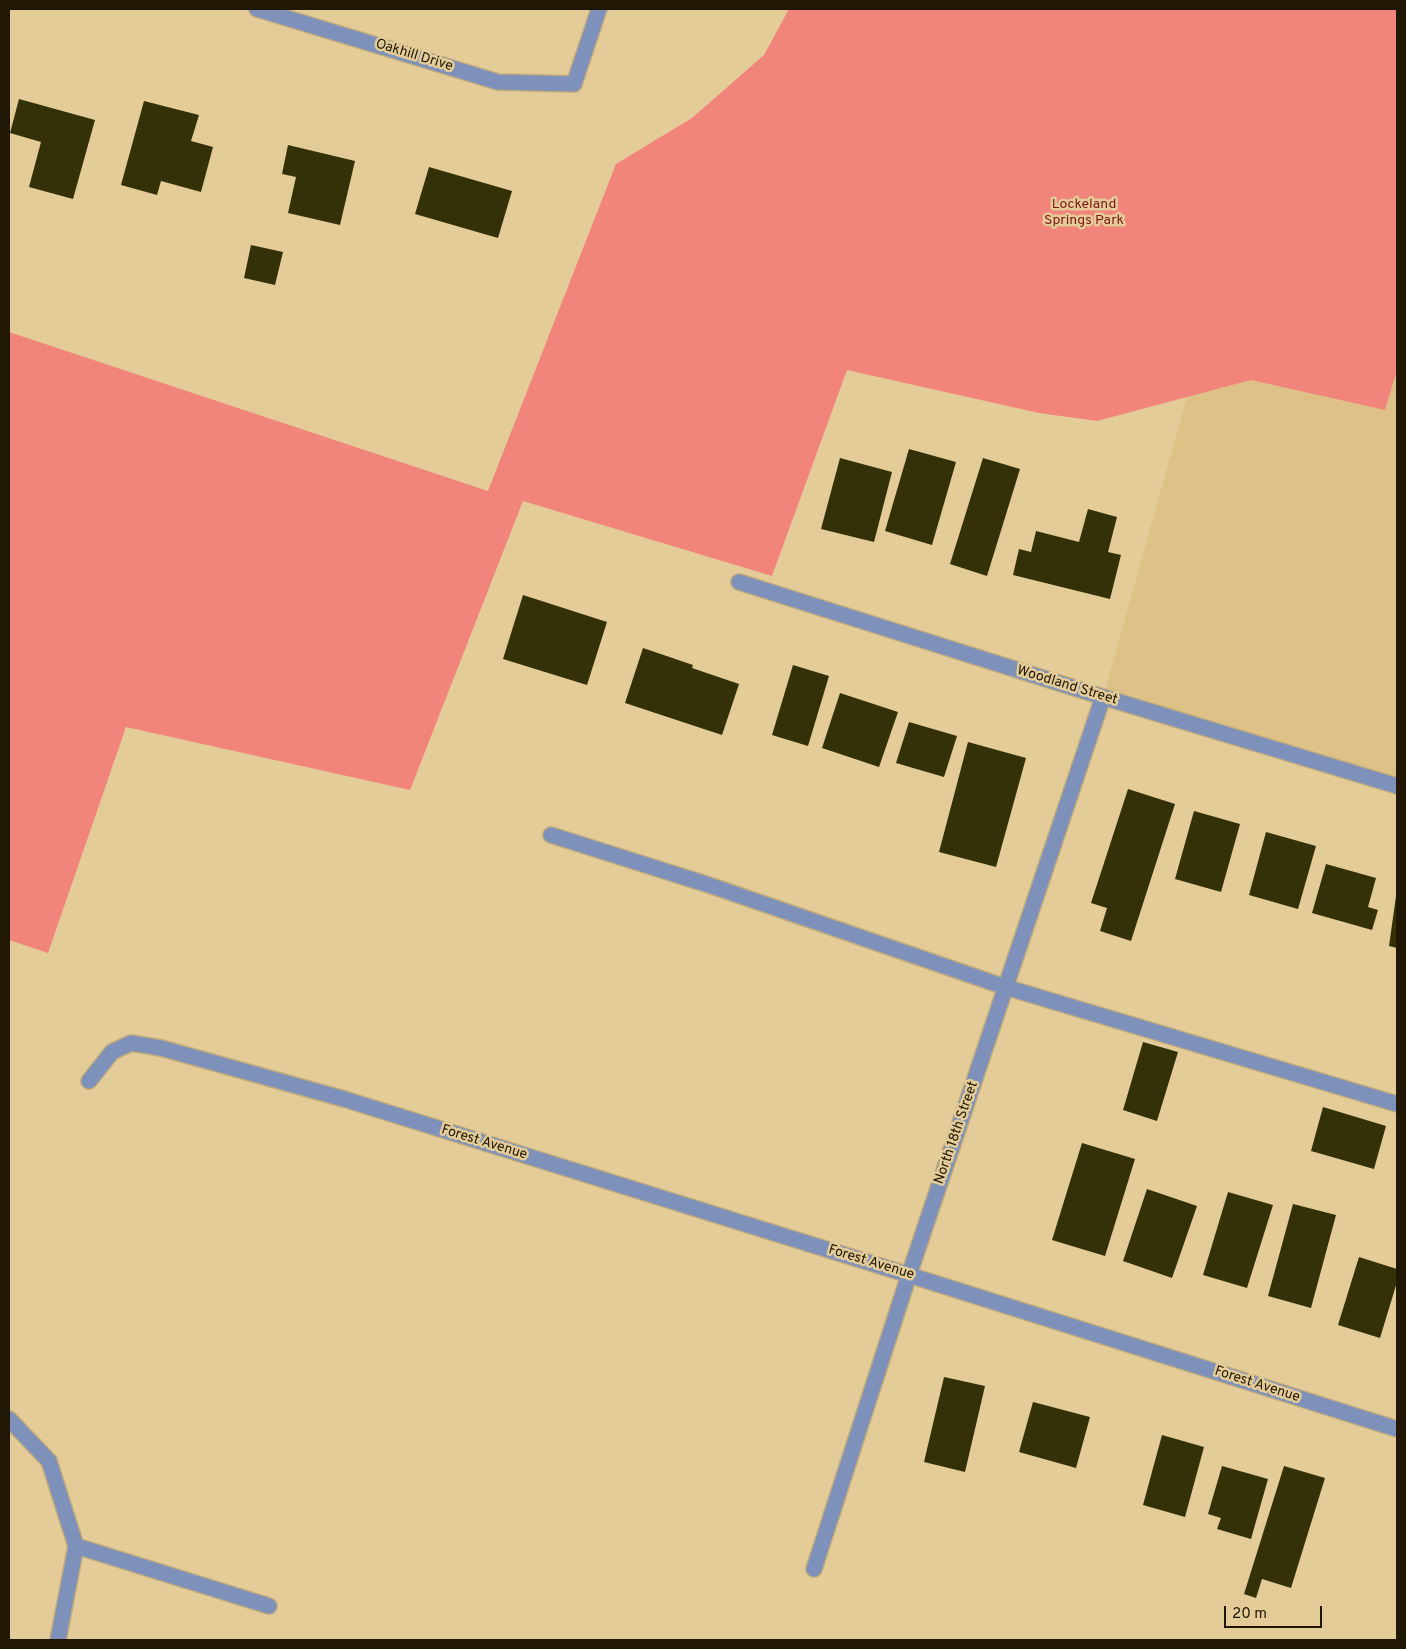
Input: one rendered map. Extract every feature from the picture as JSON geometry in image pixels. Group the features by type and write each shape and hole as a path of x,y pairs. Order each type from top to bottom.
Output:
{"street":[{"name":"Oakhill Drive","path":"257,9 498,82 574,84 600,9"},
{"name":"Woodland Street","path":"739,582 1103,697 1397,786"},
{"name":"North 18th Street","path":"814,1570 909,1275 1103,697"},
{"path":"551,835 709,885 1005,987 1397,1104"},
{"name":"Forest Avenue","path":"89,1081 112,1052 131,1043 161,1048 344,1099 1397,1429"},
{"path":"9,1419 49,1461 76,1546 58,1640"},
{"path":"76,1546 268,1606"}],"shaded area":[{"path":"1397,370 1397,786 1103,697 1187,397 1251,380 1385,410"}],"green space":[{"name":"Lockeland Springs Park","path":"789,9 1397,9 1397,370 1385,410 1251,380 1097,421 1039,413 847,370 772,576 523,501 410,790 126,727 48,953 9,940 9,332 488,491 616,164 692,118 764,55"}],"building":[{"path":"19,99 95,120 73,199 29,187 41,142 10,133"},
{"path":"144,101 199,115 191,141 213,147 201,192 161,181 157,195 121,185"},
{"path":"288,145 355,161 340,225 288,213 296,177 282,174"},
{"path":"429,167 512,191 498,238 415,214"},
{"path":"251,245 283,252 275,285 244,278"},
{"path":"909,449 956,462 932,545 885,531"},
{"path":"840,458 892,472 874,542 821,529"},
{"path":"983,458 1020,469 987,576 950,564"},
{"path":"1088,509 1117,517 1108,552 1121,555 1110,599 1013,575 1019,549 1031,552 1036,531 1079,542"},
{"path":"523,595 607,622 587,685 503,659"},
{"path":"643,648 693,665 692,668 739,684 722,735 625,703"},
{"path":"793,665 829,676 808,746 772,735"},
{"path":"840,693 898,712 879,767 822,748"},
{"path":"909,722 957,736 944,777 896,763"},
{"path":"968,742 1026,758 996,867 939,852"},
{"path":"1128,789 1175,804 1131,941 1100,931 1107,908 1091,903"},
{"path":"1194,811 1240,824 1221,892 1175,879"},
{"path":"1266,832 1316,846 1298,909 1249,895"},
{"path":"1326,864 1376,878 1368,907 1378,910 1372,930 1312,913"},
{"path":"1397,897 1397,948 1389,946"},
{"path":"1143,1042 1178,1052 1157,1121 1123,1110"},
{"path":"1323,1107 1386,1126 1374,1169 1311,1151"},
{"path":"1082,1143 1135,1159 1105,1256 1052,1240"},
{"path":"1147,1189 1197,1206 1172,1278 1123,1261"},
{"path":"1228,1192 1273,1205 1247,1288 1203,1275"},
{"path":"1293,1204 1336,1215 1311,1308 1268,1296"},
{"path":"1359,1257 1397,1269 1397,1282 1380,1338 1338,1325"},
{"path":"944,1377 985,1386 965,1472 924,1462"},
{"path":"1033,1402 1090,1417 1076,1468 1019,1452"},
{"path":"1162,1435 1204,1447 1185,1517 1143,1505"},
{"path":"1222,1466 1268,1479 1251,1539 1217,1529 1221,1518 1208,1514"},
{"path":"1284,1466 1325,1478 1291,1588 1262,1579 1256,1598 1244,1594"}]}
